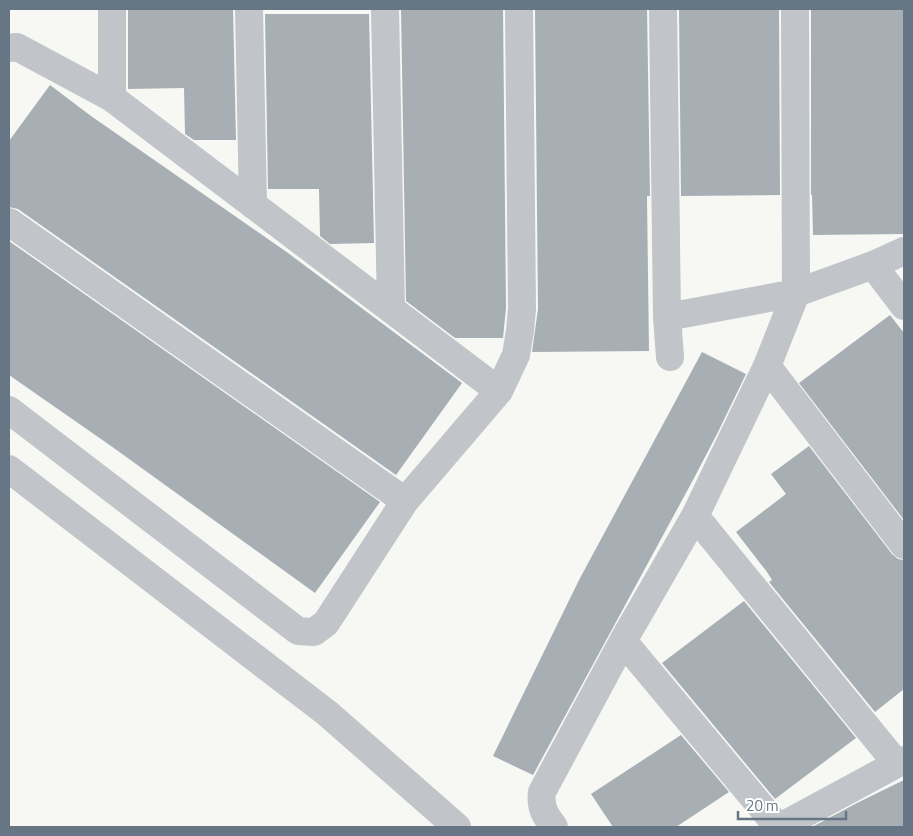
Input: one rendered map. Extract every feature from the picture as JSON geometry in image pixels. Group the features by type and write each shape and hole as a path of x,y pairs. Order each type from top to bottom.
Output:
{"street":[{"path":"112,9 112,98"},
{"path":"249,9 253,205"},
{"path":"385,9 390,309"},
{"path":"9,410 298,631 314,632 326,623 405,501 499,391 516,355 522,309 519,9"},
{"path":"663,9 667,317 670,357"},
{"path":"554,827 544,813 541,802 542,792 623,641 695,516 767,366 796,293 795,9"},
{"path":"9,48 17,47 112,98 499,391"},
{"path":"9,222 405,501"},
{"path":"667,317 796,293 904,251"},
{"path":"873,264 904,306"},
{"path":"767,366 904,545"},
{"path":"9,469 327,713 457,827"},
{"path":"623,641 779,827 900,762 695,516"}],"building":[{"path":"128,9 233,9 236,140 194,140 185,134 184,88 128,89"},
{"path":"401,9 503,9 506,308 503,338 455,338 406,301"},
{"path":"535,9 647,9 650,196 647,196 649,351 532,352 538,309"},
{"path":"679,9 779,9 780,195 681,196"},
{"path":"811,9 904,9 904,234 813,235 811,195"},
{"path":"265,14 369,14 374,243 330,244 320,236 319,189 268,189"},
{"path":"50,85 91,116 288,253 462,383 396,475 18,209 9,207 9,141"},
{"path":"9,241 380,502 315,593 9,375"},
{"path":"890,315 904,333 904,520 799,383"},
{"path":"702,352 746,374 693,480 533,775 493,756 579,580"},
{"path":"809,446 892,554 898,559 904,560 904,689 875,712 769,582 772,580 767,572 736,532 786,494 771,474"},
{"path":"744,601 856,738 775,799 662,663"},
{"path":"681,735 729,792 676,827 613,827 591,794"},
{"path":"904,780 904,827 812,827 857,803"}]}
